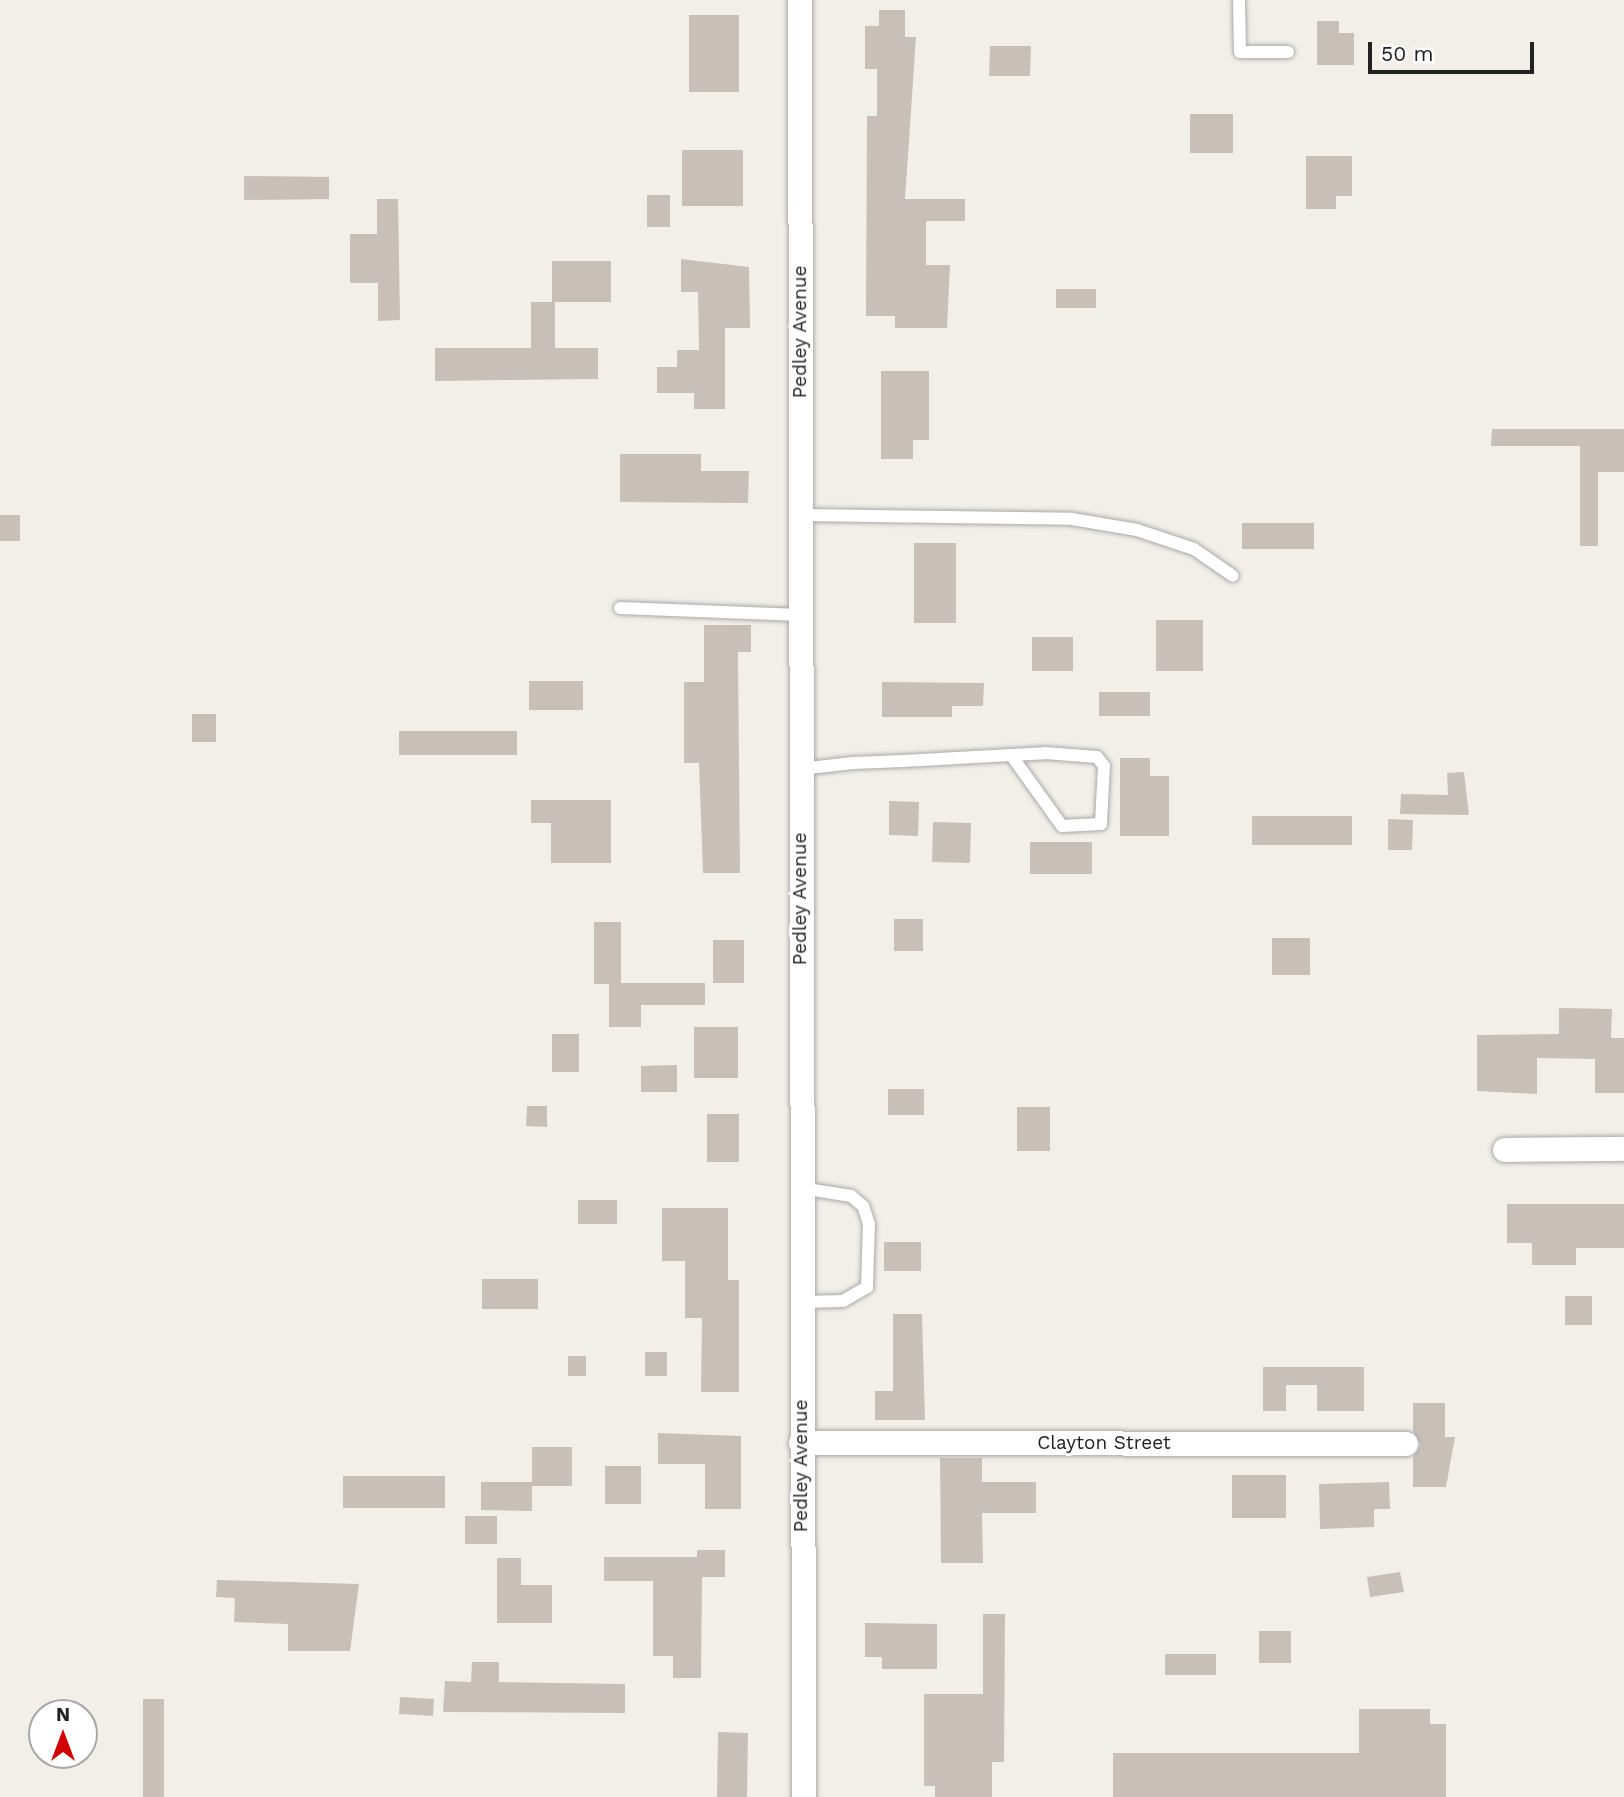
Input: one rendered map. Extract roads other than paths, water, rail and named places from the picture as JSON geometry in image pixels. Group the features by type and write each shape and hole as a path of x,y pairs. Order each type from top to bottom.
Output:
{"street":[{"name":"Pedley Avenue","path":"800,0 801,1443 804,1797"},
{"path":"1505,1150 1624,1149"},
{"name":"Clayton Street","path":"801,1443 1406,1444"}],"lane":[{"path":"1239,0 1240,52 1288,52"},
{"path":"800,515 1072,519 1137,530 1194,549 1233,576"},
{"path":"620,608 800,615"},
{"path":"800,769 1011,755 1097,757 1104,765 1101,824 1080,830 1062,826 1011,755"},
{"path":"801,1188 851,1196 863,1206 869,1224 867,1287 843,1301 801,1302"}]}
